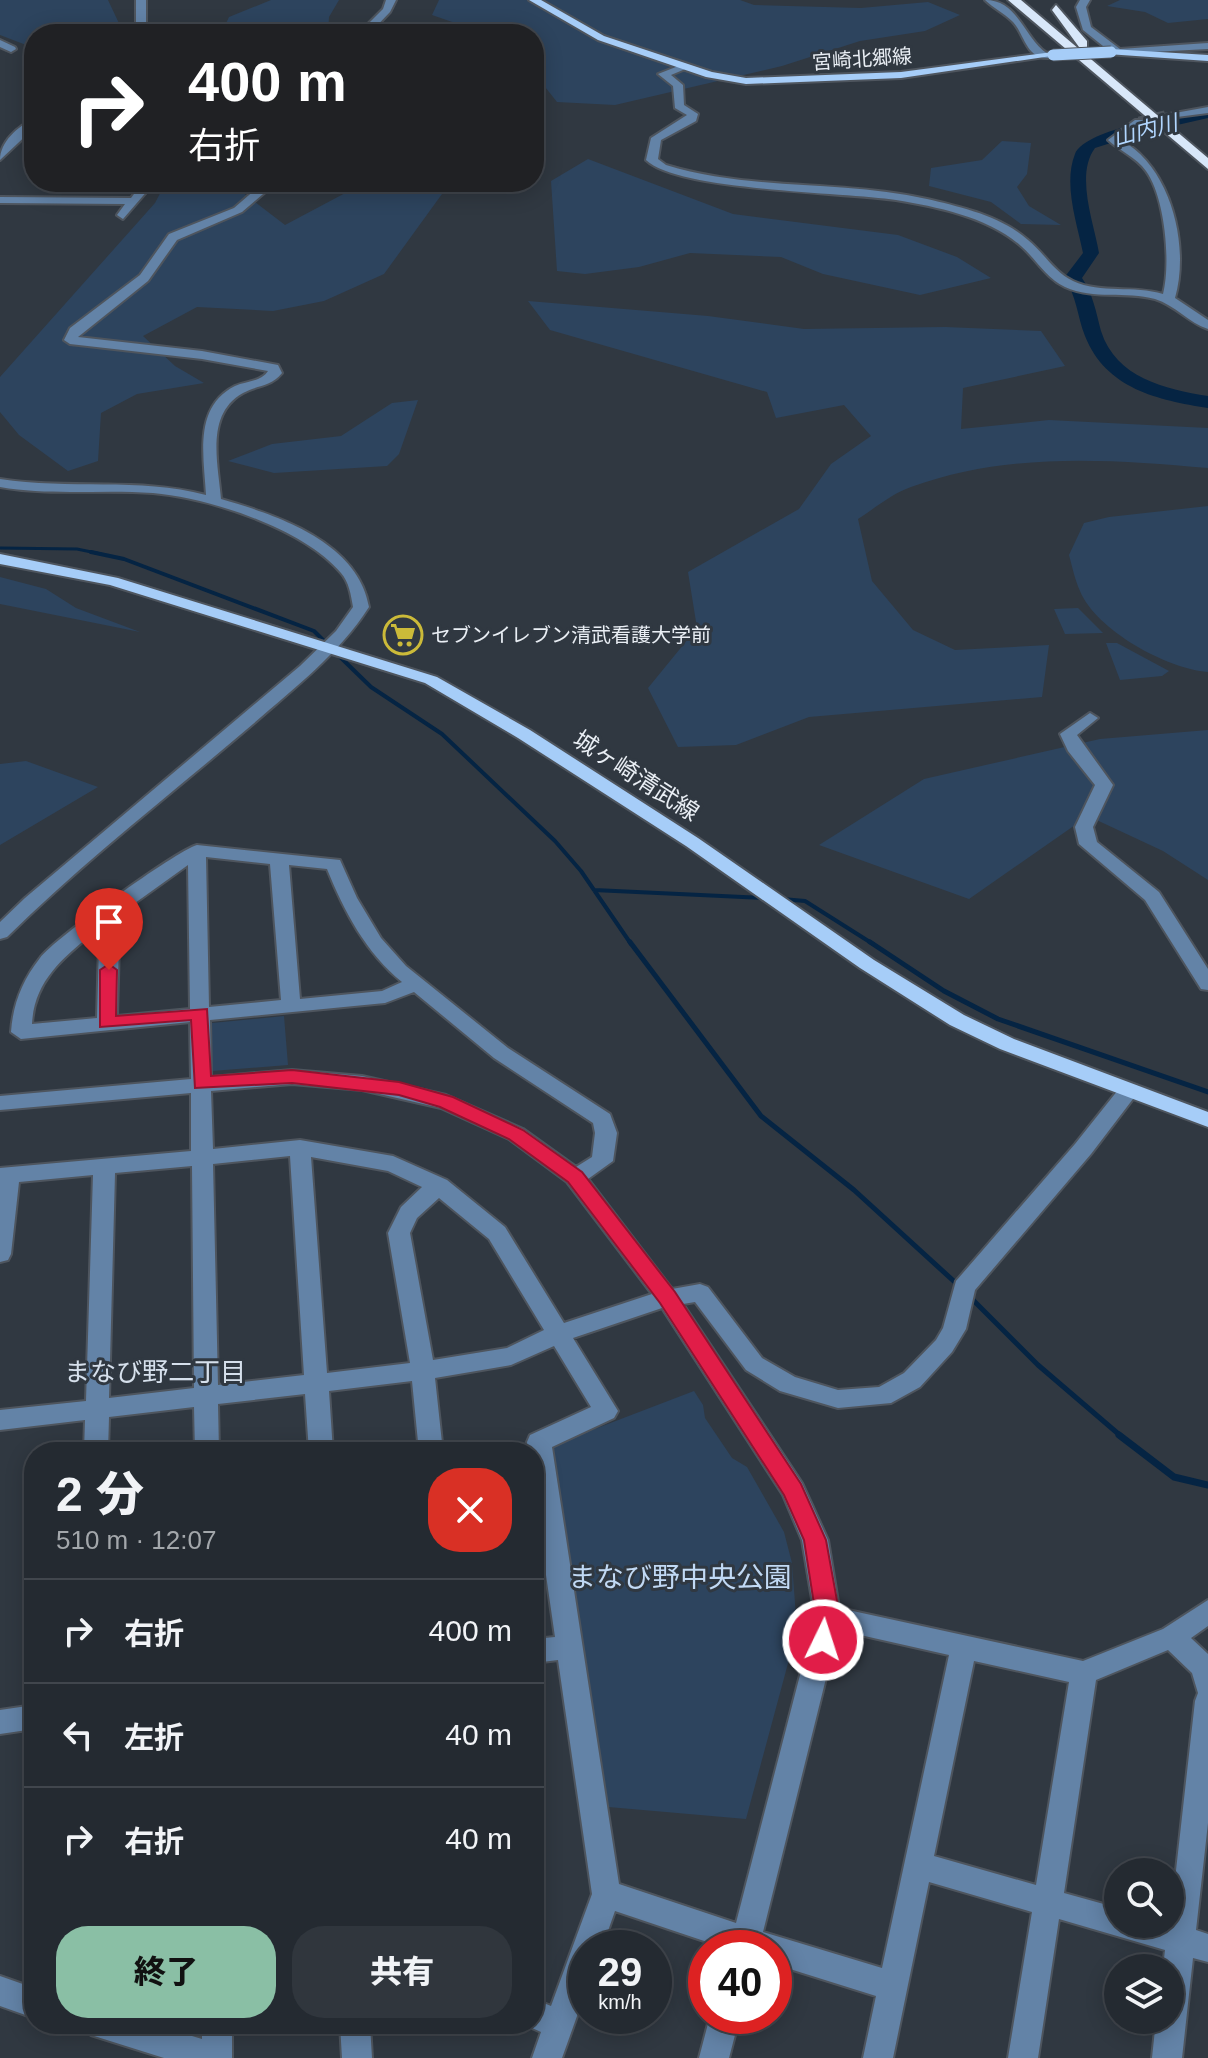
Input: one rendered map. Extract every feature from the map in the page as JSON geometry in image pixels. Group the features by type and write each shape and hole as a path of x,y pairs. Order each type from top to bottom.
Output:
{"highway":[{"path":"1014,0 1208,165"},
{"path":"1025,0 1208,155"},
{"path":"1056,8 1072,34 1115,78"}],"main road":[{"name":"宮崎北郷線","path":"534,0 601,38 724,78 786,82 901,75 1049,56 1117,52 1208,58"},
{"name":"城ヶ崎清武線","path":"0,559 113,581 431,680 463,696 957,1020 1007,1044 1208,1120"}],"street":[{"path":"141,0 141,24"},
{"path":"373,24 387,10 391,0"},
{"path":"990,0 1018,21 1033,49 1049,56"},
{"path":"1085,0 1081,7 1086,28 1117,52 1208,46"},
{"path":"0,43 10,45 11,49 0,51"},
{"path":"685,67 663,74 678,85 679,106 693,114 687,125 656,138 652,160 661,168 743,182 868,193 963,211 1018,237 1040,255 1055,276 1072,286 1168,299 1208,325"},
{"path":"1169,115 1208,110"},
{"path":"1139,122 1113,140 1130,148 1159,183 1171,254 1172,290 1168,299"},
{"path":"0,157 24,130"},
{"path":"123,215 140,192"},
{"path":"214,502 213,462 207,436 211,422 236,391 272,378 275,373 273,368 202,355 70,340 75,331 144,278 173,237 238,210 259,192"},
{"path":"0,200 131,201"},
{"path":"0,483 45,490 156,489 214,502 305,540 345,568 359,592 361,607 336,649 34,898 0,933"},
{"path":"1090,718 1068,734 1071,744 1097,769 1104,785 1084,827 1088,844 1132,876 1152,896 1208,984"},
{"path":"197,851 207,1442"},
{"path":"415,984 385,997 21,1032 23,1003 48,960 197,851 334,864 348,898 374,942 415,984 501,1053 603,1119 606,1133 602,1161 575,1177"},
{"path":"279,858 291,1005"},
{"path":"92,925 109,944 107,1023"},
{"path":"0,1103 292,1077 399,1089 446,1102 516,1134 575,1177 667,1298 793,1490 815,1540 828,1617 756,1930"},
{"path":"0,1420 423,1371 511,1356 560,1333 667,1298 700,1293 754,1364 788,1384 838,1399 883,1396 912,1380 944,1346 954,1329 964,1287 1083,1149 1129,1090"},
{"path":"300,1148 320,1442"},
{"path":"0,1254 5,1175 300,1148 393,1164 439,1186 497,1233 606,1411 539,1442"},
{"path":"96,1442 104,1166"},
{"path":"430,1442 423,1371 400,1227 420,1200 439,1186"},
{"path":"544,1475 606,1894 593,1930"},
{"path":"828,1617 1084,1673 1172,1637 1208,1611"},
{"path":"1172,1637 1204,1667 1208,1686"},
{"path":"544,1650 570,1647"},
{"path":"878,2058 964,1647"},
{"path":"1023,2058 1084,1673"},
{"path":"1167,2058 1194,1944 1208,1701"},
{"path":"0,1722 24,1718"},
{"path":"920,1866 1104,1918"},
{"path":"606,1894 707,1930"},
{"path":"1174,1938 1194,1944"},
{"path":"792,1955 893,1986"},
{"path":"547,2058 546,2019 568,1980"},
{"path":"0,1991 24,1999"},
{"path":"136,2034 216,2058 217,2034"},
{"path":"356,2034 357,2058"},
{"path":"714,2058 720,2034"}],"green space":[{"path":"0,0 108,0 119,24 24,24 24,44 0,35"},
{"path":"271,0 339,0 329,17 329,24 226,24 229,17"},
{"path":"439,0 740,0 754,5 861,8 928,2 960,15 925,31 860,41 782,66 615,105 557,102 544,86 544,24 458,24 432,15"},
{"path":"1120,0 1208,0 1208,19 1168,23 1145,12 1107,6"},
{"path":"1002,141 1031,143 1027,174 1017,187 1029,206 1061,225 1021,224 991,202 929,186 931,168 982,160"},
{"path":"588,159 733,214 898,235 957,257 991,278 920,295 823,274 781,257 690,253 639,267 585,274 557,271 551,181"},
{"path":"161,192 242,192 285,225 347,192 446,192 384,274 324,301 273,311 197,307 143,336 175,366 204,383 137,394 101,413 98,461 68,471 19,435 0,412 0,377 155,203"},
{"path":"528,301 708,316 804,329 945,327 1041,331 1065,366 963,388 961,429 1049,420 1208,428 1208,468 1133,462 1058,461 984,468 904,490 858,519 872,581 913,630 955,650 1049,645 1042,697 809,717 736,745 678,747 648,688 697,628 688,572 799,509 831,464 871,436 844,405 776,418 767,392 550,330"},
{"path":"418,400 399,454 387,466 274,473 228,461 272,444 341,436 392,403"},
{"path":"1208,506 1208,672 1173,664 1154,655 1101,620 1088,606 1078,587 1069,555 1084,523 1109,517"},
{"path":"0,577 46,589 76,608 140,632 0,604"},
{"path":"1078,608 1103,633 1065,634 1054,609"},
{"path":"1106,643 1117,643 1169,671 1162,676 1120,680"},
{"path":"1208,730 1208,880 1163,851 1088,816 969,899 819,845 924,779 1100,739"},
{"path":"26,761 98,787 0,845 0,764"},
{"path":"284,1016 288,1065 212,1071 212,1023"},
{"name":"まなび野中央公園","path":"694,1391 703,1405 705,1418 732,1458 747,1467 784,1532 792,1563 797,1630 746,1819 597,1806 545,1467 553,1445"}],"waterway":[{"name":"山内川","path":"1208,114 1138,129 1090,145 1083,154 1078,182 1091,253 1073,278 1084,298 1094,336 1113,366 1141,385 1174,396 1208,402"},
{"path":"0,548 77,549 101,554"},
{"path":"91,552 124,559 314,631 329,646"},
{"path":"336,653 371,687 442,734 555,841 594,890"},
{"path":"594,890 764,898"},
{"path":"594,890 631,944"},
{"path":"782,899 805,901 873,944"},
{"path":"630,942 761,1116 854,1190 958,1285"},
{"path":"870,942 944,991 998,1019 1208,1092"},
{"path":"968,1295 1038,1365 1122,1437"},
{"path":"1119,1435 1174,1477 1208,1485"}],"tunnel":[{"path":"1139,122 1169,115"}],"place":[{"name":"セブンイレブン清武看護大学前","path":"403,635"}],"district":[{"name":"まなび野二丁目","path":"155,1372"}],"route":[{"path":"109,970 107,1023 200,1014 202,1083 292,1077 399,1089 446,1102 516,1134 575,1177 667,1298 793,1490 815,1540 828,1617 823,1640"}]}
